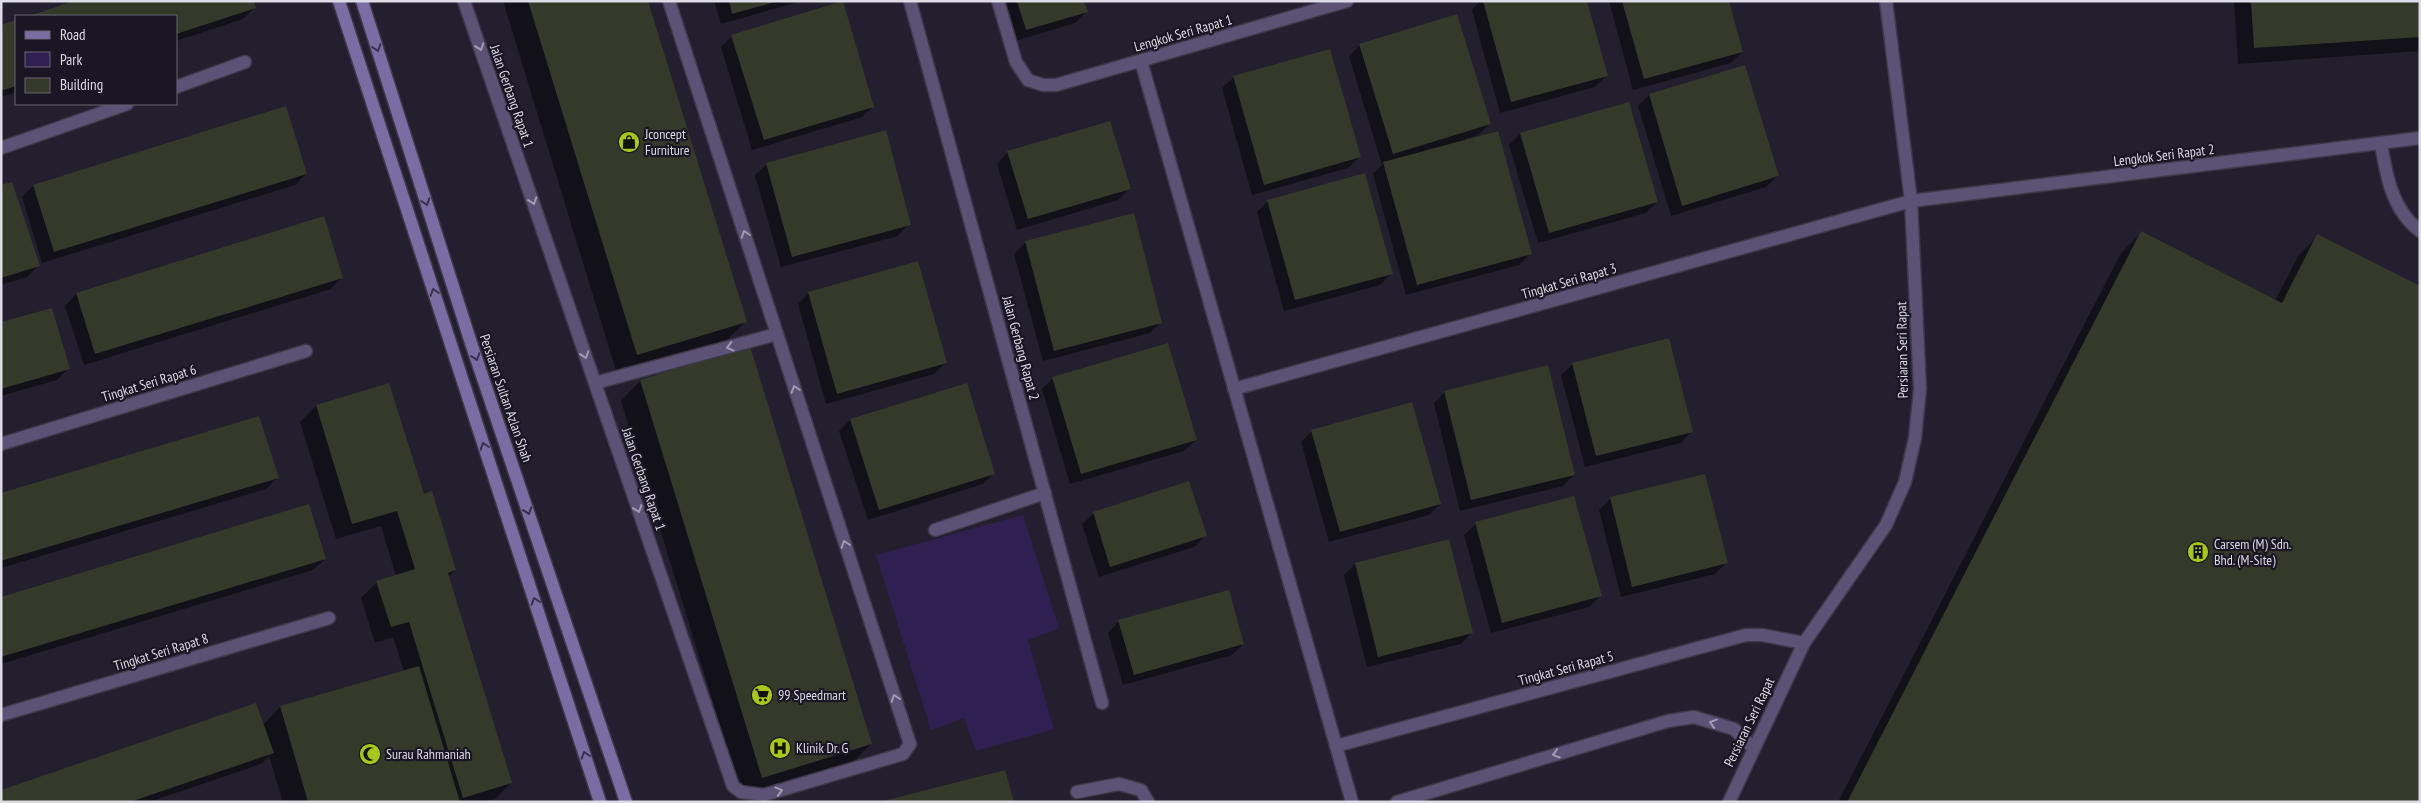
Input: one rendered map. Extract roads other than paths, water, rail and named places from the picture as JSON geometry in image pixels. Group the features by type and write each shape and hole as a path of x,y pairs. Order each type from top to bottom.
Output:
{"street":[{"path":"339,1 600,802"},
{"name":"Persiaran Sultan Azlan Shah","path":"362,1 471,344 626,802"},
{"name":"Jalan Gerbang Rapat 1","path":"464,1 733,786 742,792 764,795 903,754 910,744 777,334"},
{"path":"595,383 777,334 669,1"},
{"name":"Jalan Gerbang Rapat 2","path":"910,1 1102,703"},
{"name":"Lengkok Seri Rapat 1","path":"998,1 1016,62 1028,80 1043,84 1056,84 1141,61 1347,1"},
{"name":"Persiaran Seri Rapat","path":"1729,802 1804,643 1886,525 1905,482 1915,438 1920,389 1911,202 1886,1"},
{"path":"1141,61 1352,802"},
{"path":"178,85 245,62"},
{"path":"1,148 124,105"},
{"name":"Lengkok Seri Rapat 2","path":"1911,202 2420,138"},
{"path":"2381,143 2387,182 2408,222 2420,231"},
{"name":"Tingkat Seri Rapat 3","path":"1234,389 1911,202"},
{"name":"Tingkat Seri Rapat 6","path":"1,444 306,351"},
{"path":"935,530 1045,493"},
{"name":"Tingkat Seri Rapat 8","path":"1,715 329,618"},
{"name":"Tingkat Seri Rapat 5","path":"1336,746 1746,635 1762,635 1804,643"},
{"path":"1397,802 1668,720 1694,717 1734,730 1753,748"},
{"path":"1077,792 1119,784 1141,790 1148,802"}],"place":[{"name":"Jconcept Furniture","path":"629,142"},
{"name":"Carsem (M) Sdn. Bhd. (M-Site)","path":"2198,552"},
{"name":"99 Speedmart","path":"762,695"},
{"name":"Klinik Dr. G","path":"780,748"},
{"name":"Surau Rahmaniah","path":"370,754"}]}
